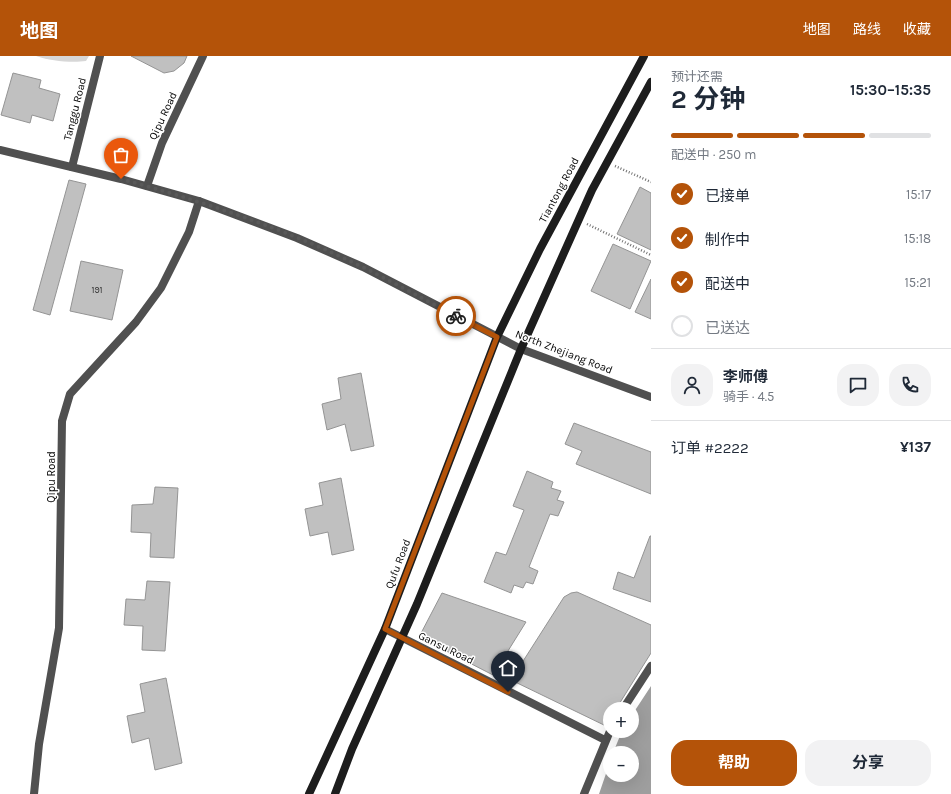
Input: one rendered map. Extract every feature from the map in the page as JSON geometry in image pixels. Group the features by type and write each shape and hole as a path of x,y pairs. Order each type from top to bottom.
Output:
{"main road":[{"name":"Tiantong Road","path":"497,337 540,249 644,56"},
{"path":"335,794 352,749 402,639 521,349 579,220 651,82"},
{"name":"Qufu Road","path":"308,794 385,629 497,337"}],"street":[{"name":"Tanggu Road","path":"72,167 100,56"},
{"name":"Qipu Road","path":"147,186 162,143 203,56"},
{"name":"North Zhejiang Road","path":"0,150 147,186 199,201 297,238 340,256 521,349 651,396"},
{"name":"Qipu Road","path":"34,794 39,744 59,628 62,420 70,394 136,322 161,288 189,232 199,201"},
{"name":"Gansu Road","path":"385,629 402,639 605,740"},
{"path":"628,702 651,666"},
{"path":"584,794 605,740"}],"path":[{"path":"608,162 651,182"},
{"path":"579,220 651,255"}],"shaded area":[{"path":"36,56 89,56 86,61 74,62"},
{"path":"651,686 651,794 599,794 603,782 639,782 639,746 616,746 619,738 639,738 639,704"}],"building":[{"path":"131,56 187,56 184,63 174,71 164,73"},
{"path":"13,73 41,80 39,88 60,94 53,121 32,115 30,123 1,115"},
{"path":"69,180 86,184 50,315 33,310"},
{"path":"640,187 651,193 651,250 617,234"},
{"path":"613,244 651,261 630,309 591,291"},
{"path":"81,261 123,270 112,320 70,311"},
{"path":"651,279 651,319 635,312"},
{"path":"361,373 374,446 351,451 345,424 327,430 322,404 341,399 338,378"},
{"path":"574,423 651,452 651,494 576,464 582,451 565,444"},
{"path":"527,471 553,482 551,488 561,491 557,500 564,502 558,516 550,514 529,567 538,571 533,584 526,582 523,588 514,585 511,593 484,582 496,552 506,555 524,510 513,506"},
{"path":"341,478 354,550 332,555 328,532 310,536 305,509 323,505 319,483"},
{"path":"155,487 178,488 174,558 150,557 151,533 131,532 132,505 153,504"},
{"path":"650,536 651,602 613,589 618,572 634,578"},
{"path":"147,581 170,582 165,651 142,650 143,626 124,625 126,599 145,600"},
{"path":"577,592 651,625 651,653 620,702 603,702 603,725 511,680 564,597 571,593"},
{"path":"442,593 526,622 493,675 419,637"},
{"path":"166,678 182,763 155,770 149,738 132,743 127,716 145,712 140,684"}],"way so far":[{"path":"121,179 199,201 319,246 456,316"}],"route":[{"path":"456,316 497,337 385,629 508,692"}]}
